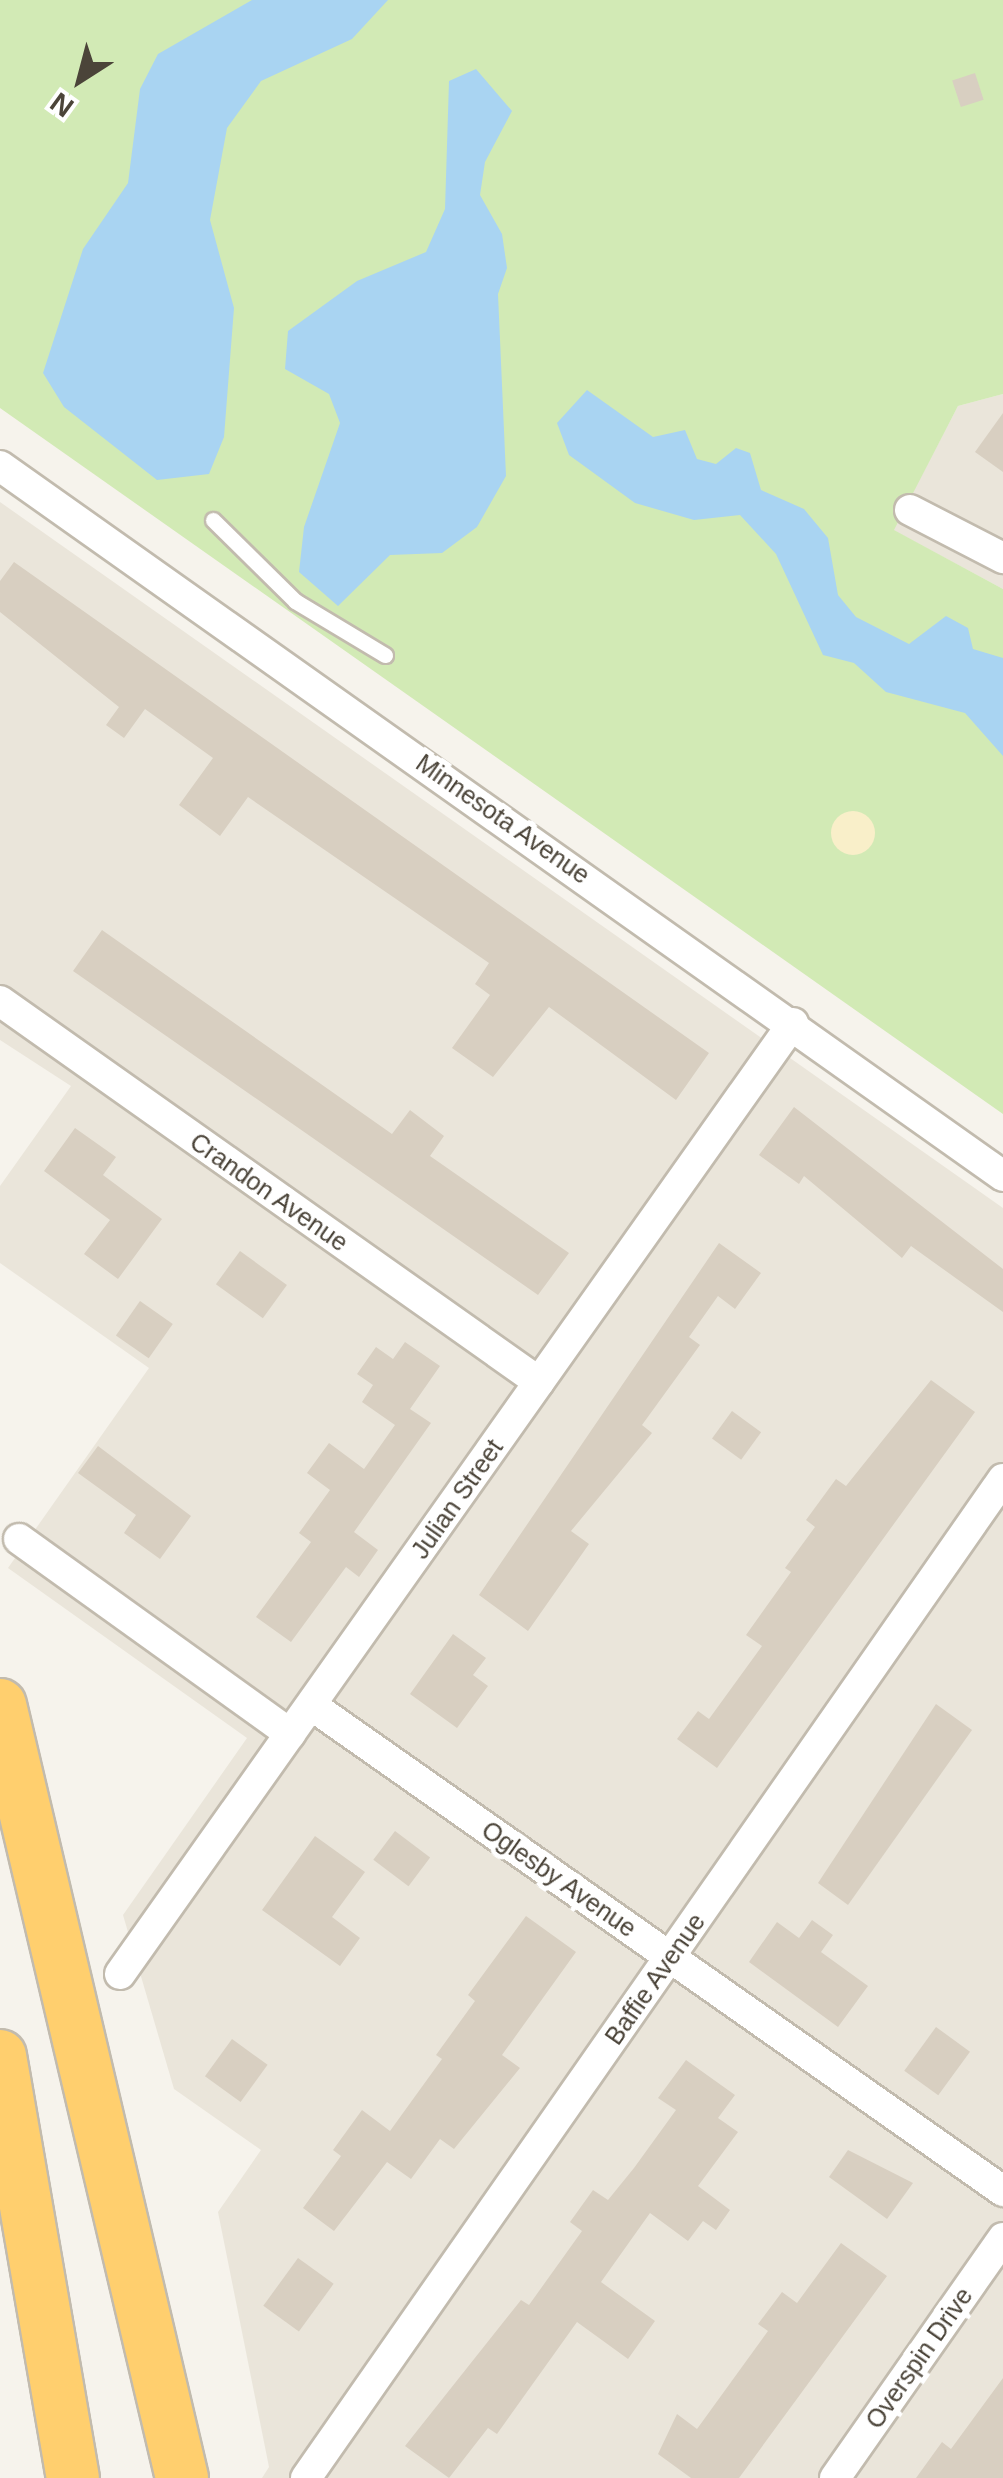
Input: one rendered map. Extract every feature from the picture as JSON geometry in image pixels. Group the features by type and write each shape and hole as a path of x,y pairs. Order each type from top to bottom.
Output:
{"highway":[{"path":"0,1705 182,2478"},
{"path":"0,2056 73,2478"}],"street":[{"name":"Minnesota Avenue","path":"0,466 793,1023 1003,1176"},
{"path":"910,510 1003,558"},
{"name":"Crandon Avenue","path":"0,1001 539,1382"},
{"name":"Julian Street","path":"120,1974 793,1023"},
{"name":"Baffie Avenue","path":"306,2478 1003,1479"},
{"path":"19,1538 290,1734"},
{"name":"Oglesby Avenue","path":"311,1705 1003,2191"},
{"name":"Overspin Drive","path":"835,2478 1003,2238"}],"lane":[{"path":"213,520 295,601 386,656"}],"shaded area":[{"path":"1003,394 1003,589 893,530 958,406"},
{"path":"0,502 1003,1208 1003,2478 262,2478 269,2467 218,2212 261,2150 174,2089 123,1915 247,1738 8,1568 149,1368 0,1263 0,1186 71,1086 0,1040"}],"green space":[{"path":"0,0 1003,0 1003,394 958,406 894,530 1003,589 1003,1114 0,408"}],"sand":[{"path":"853,811 869,817 875,833 869,849 853,855 837,849 831,833 837,817"}],"water":[{"path":"252,0 388,0 352,39 261,81 227,128 210,220 234,308 224,437 209,474 157,480 64,407 43,373 83,249 128,183 140,89 158,54"},
{"path":"476,69 512,111 485,162 480,195 502,234 507,268 498,294 506,476 477,527 442,553 390,555 338,606 299,572 304,527 340,423 329,394 285,369 288,331 357,281 426,252 445,209 449,81"},
{"path":"587,390 653,437 685,430 697,459 716,464 736,448 750,453 761,490 804,509 828,538 838,595 856,617 909,644 946,616 968,628 973,649 1003,658 1003,756 965,713 886,692 854,663 823,655 776,554 740,515 694,520 635,503 569,455 557,423"}],"building":[{"path":"975,73 984,100 961,107 952,80"},
{"path":"1003,413 1003,472 975,452"},
{"path":"14,562 709,1053 676,1100 549,1007 493,1077 452,1048 490,995 475,984 489,963 248,797 220,836 179,805 213,758 145,709 124,738 106,725 119,707 0,612 0,581"},
{"path":"102,930 392,1134 410,1110 444,1136 430,1156 569,1253 538,1295 73,971"},
{"path":"794,1107 1003,1269 1003,1312 911,1246 902,1258 804,1176 799,1184 759,1155"},
{"path":"75,1128 116,1157 103,1175 162,1219 118,1279 84,1254 110,1220 44,1171"},
{"path":"719,1243 761,1273 735,1309 718,1296 689,1337 700,1345 642,1425 652,1433 571,1531 589,1544 528,1631 479,1595"},
{"path":"240,1251 287,1285 263,1318 216,1284"},
{"path":"140,1301 173,1324 149,1358 116,1335"},
{"path":"405,1342 440,1366 410,1409 431,1423 354,1532 378,1550 359,1577 346,1567 291,1642 256,1617 311,1542 299,1533 330,1490 307,1473 329,1443 364,1469 395,1425 362,1402 373,1385 357,1374 376,1347 393,1359"},
{"path":"931,1380 975,1412 717,1768 677,1739 698,1711 709,1719 762,1646 746,1635 791,1572 785,1568 815,1527 806,1520 836,1479 846,1486"},
{"path":"732,1411 761,1432 741,1460 712,1439"},
{"path":"98,1446 191,1516 160,1559 124,1533 136,1515 78,1473"},
{"path":"453,1634 486,1658 473,1675 488,1686 457,1728 410,1694"},
{"path":"936,1704 972,1730 848,1905 818,1883"},
{"path":"395,1831 430,1857 408,1886 373,1860"},
{"path":"315,1836 365,1872 332,1917 360,1938 340,1966 262,1910"},
{"path":"526,1916 576,1952 502,2055 520,2068 454,2149 440,2139 411,2179 387,2162 334,2231 303,2208 341,2156 333,2150 362,2110 390,2131 442,2059 436,2055 475,2001 468,1995"},
{"path":"812,1920 833,1935 821,1952 868,1986 838,2027 749,1962 777,1922 799,1938"},
{"path":"936,2027 970,2052 938,2095 904,2071"},
{"path":"232,2039 268,2065 241,2102 205,2076"},
{"path":"686,2060 735,2095 718,2118 738,2132 698,2186 730,2210 716,2230 703,2221 688,2241 650,2213 601,2282 655,2321 628,2359 577,2322 497,2434 488,2428 449,2478 405,2446 521,2300 529,2305 582,2231 570,2222 593,2190 608,2200 634,2168 676,2110 658,2098"},
{"path":"848,2150 913,2183 887,2219 829,2177"},
{"path":"841,2243 887,2276 739,2478 691,2478 658,2454 677,2414 697,2429 768,2331 758,2324 782,2292 797,2303"},
{"path":"298,2258 334,2284 299,2332 263,2306"},
{"path":"1003,2378 1003,2478 916,2478 942,2442 951,2449"}]}
